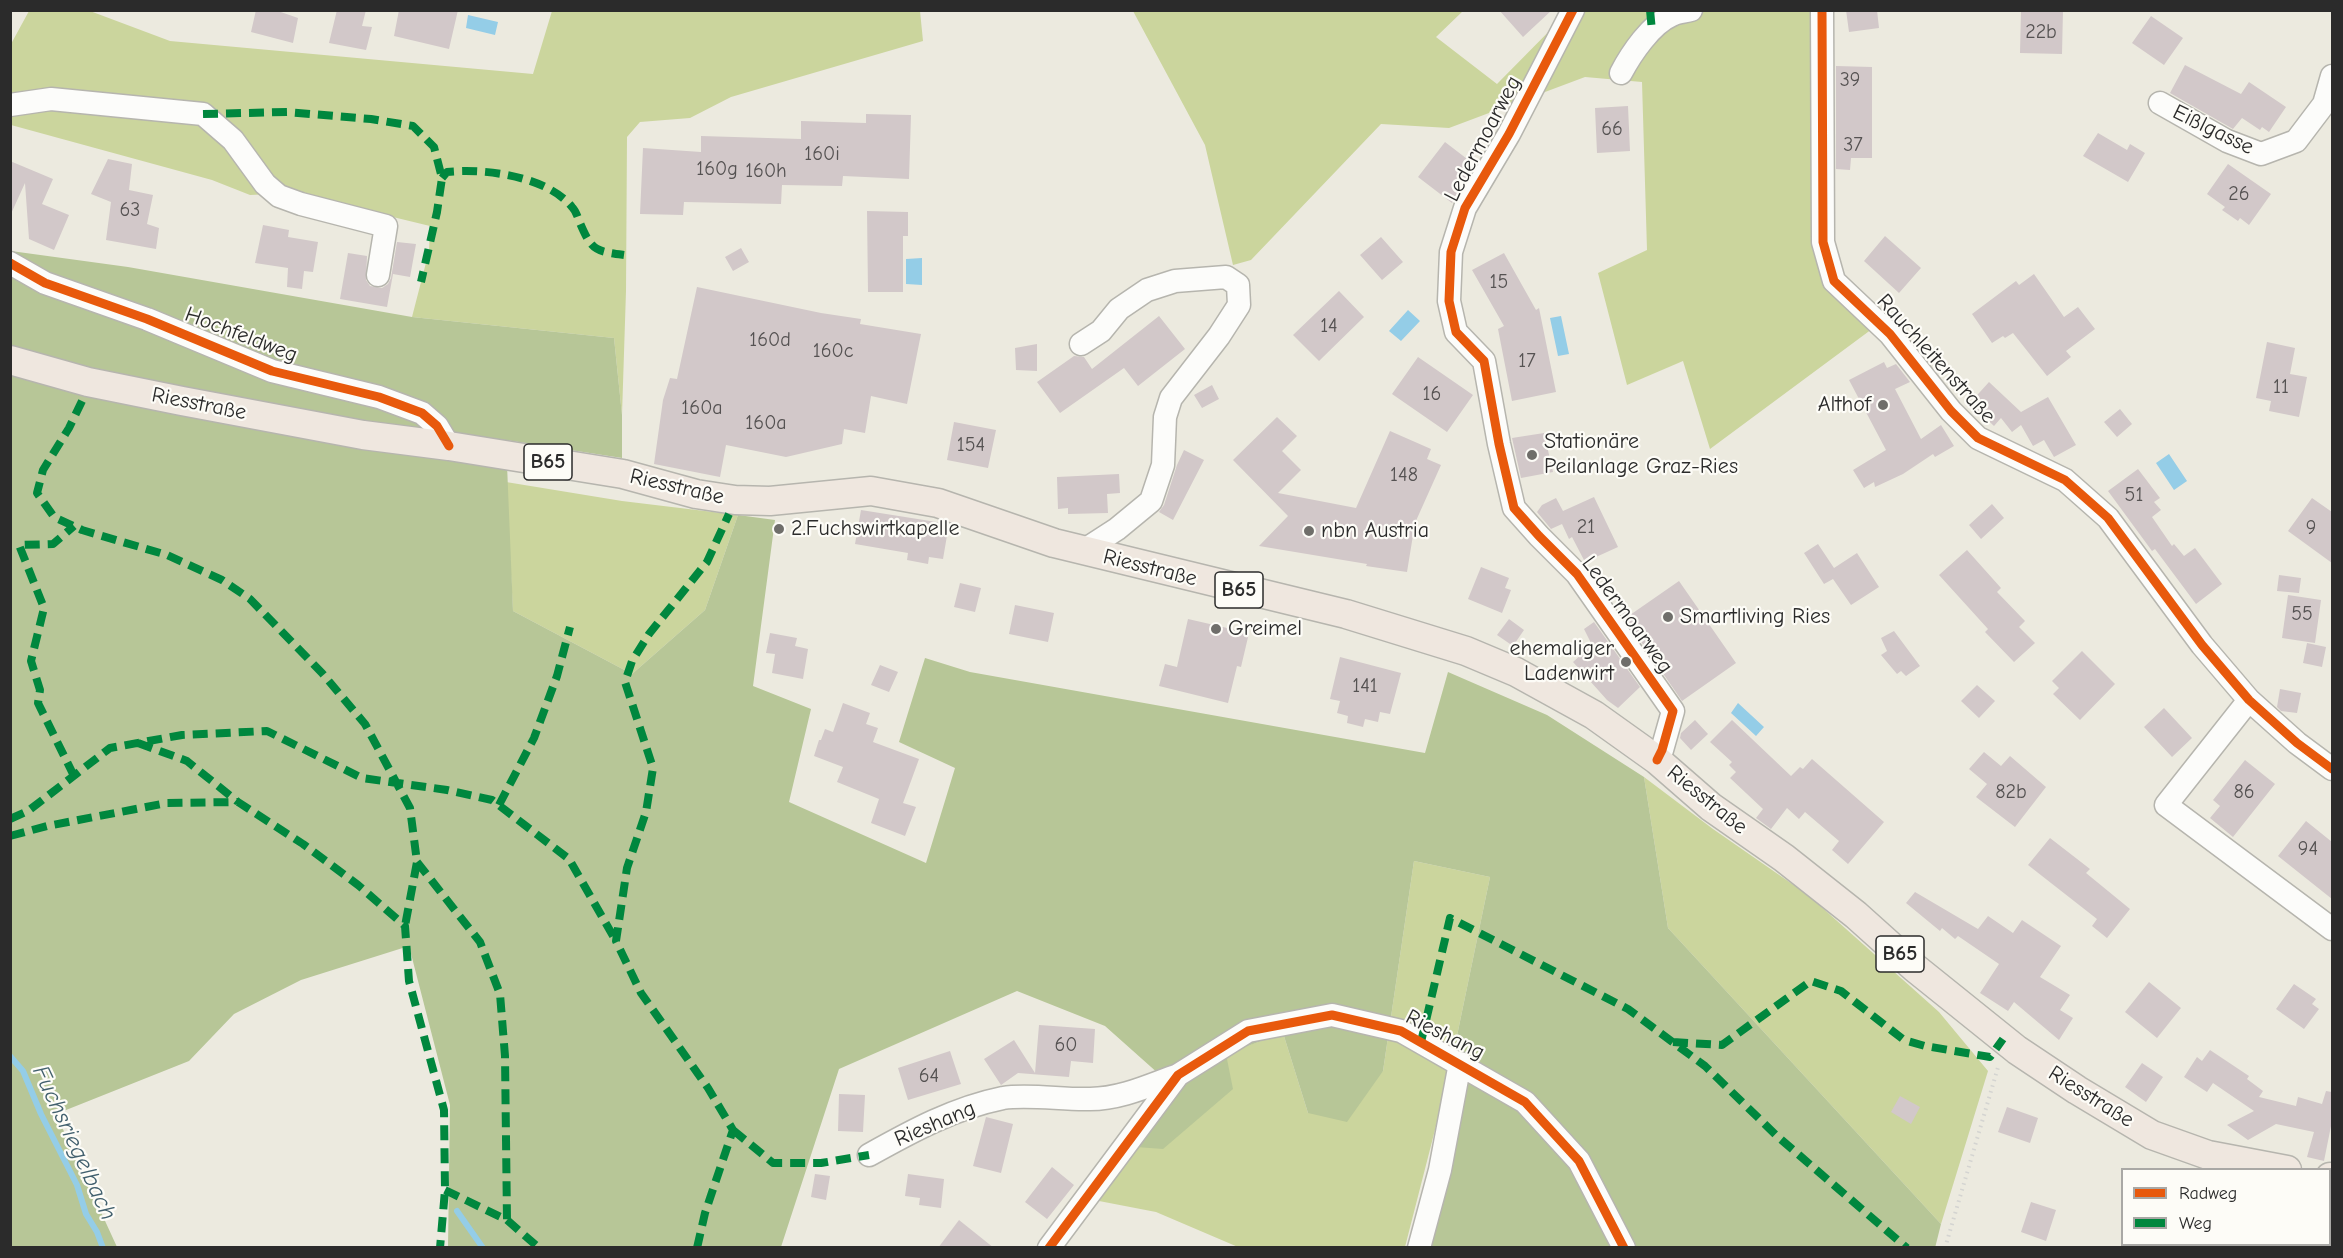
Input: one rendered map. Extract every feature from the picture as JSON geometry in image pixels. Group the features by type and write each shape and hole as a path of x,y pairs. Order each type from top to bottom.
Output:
{"main road":[{"name":"Riesstraße","path":"10,360 88,382 182,401 363,435 449,446 623,474 696,494 735,500 770,501 871,491 938,503 1054,543 1346,614 1466,651 1516,672 1594,715 1657,760 1711,807 1784,858 1856,915 1915,968 2010,1044 2077,1090 2152,1135 2208,1155 2276,1168"}],"street":[{"name":"Ledermoarweg","path":"1573,10 1509,134 1465,208 1451,252 1449,300 1456,332 1484,361 1499,444 1514,508 1577,574 1673,711 1657,760"},
{"path":"1621,73 1632,52 1652,31 1671,15 1691,10"},
{"path":"1804,10 1809,20 1812,59 1821,72"},
{"name":"Rauchleitenstraße","path":"1822,10 1823,242 1834,281 1890,334 1951,411 1978,438 2066,480 2108,518 2202,645 2249,700 2297,743 2332,769"},
{"name":"Eißlgasse","path":"2160,103 2227,141 2260,154 2296,141 2324,104 2332,76"},
{"path":"10,105 51,99 203,114 233,140 265,184 279,196 386,226 378,275"},
{"name":"Hochfeldweg","path":"10,263 45,283 147,319 272,371 380,397 422,413 437,426 449,446"},
{"path":"1081,344 1101,330 1119,309 1147,290 1175,281 1226,277 1238,285 1239,305 1219,336 1171,398 1165,417 1163,465 1151,501 1117,529 1083,551"},
{"path":"2249,700 2166,805 2332,929"},
{"name":"Rieshang","path":"869,1155 934,1119 969,1107 1006,1098 1093,1099 1119,1096 1178,1075 1248,1031 1332,1015 1401,1031 1526,1102 1579,1161 1624,1248"},
{"name":"Rieshang","path":"1419,1248 1440,1170 1460,1064"},
{"name":"Rieshang","path":"1049,1248 1178,1075"}],"path":[{"path":"1945,1248 2001,1057"}],"green space":[{"path":"1646,10 1652,13 1665,10 1817,11 1814,244 1872,329 1710,449 1683,361 1627,385 1598,273 1647,250 1642,82 1585,77 1449,128 1381,124 1251,260 1233,265 1205,145 1133,11 1463,11 1436,37 1497,84 1569,11"},
{"path":"29,11 90,11 170,41 533,74 552,11 920,11 923,41 731,97 690,118 640,122 627,137 622,415 614,338 412,317 429,251 430,226 294,193 250,195 212,180 11,125 11,44"},
{"path":"11,251 128,267 412,317 614,338 622,415 622,458 506,440 513,611 632,674 705,610 738,515 775,520 753,686 811,709 789,802 926,863 955,768 899,742 925,658 970,672 1425,753 1448,672 1547,715 1644,777 1668,928 1941,1224 1935,1248 1430,1247 1469,1079 1448,1079 1490,877 1414,861 1383,1071 1347,1122 1308,1113 1283,1033 1226,1054 1233,1089 1163,1149 1136,1147 1169,1083 1105,1026 1017,991 839,1069 781,1247 448,1247 450,1105 409,946 301,980 234,1014 189,1061 56,1114 117,1247 11,1248"},
{"path":"506,482 622,501 738,515 705,610 632,674 513,611"},
{"path":"1644,777 1713,829 1808,895 1939,1012 1988,1071 1941,1224 1668,928"},
{"path":"1414,861 1490,877 1448,1079 1405,1247 1238,1247 1156,1212 1099,1201 1136,1147 1225,1054 1283,1033 1308,1113 1383,1071"}],"water":[{"path":"468,15 498,22 495,35 466,28"},
{"path":"922,258 922,285 906,284 906,259"},
{"path":"1408,310 1420,321 1401,341 1389,331"},
{"path":"1561,316 1569,354 1558,356 1550,318"},
{"path":"2169,454 2187,481 2174,490 2156,463"},
{"path":"1738,703 1764,727 1756,736 1731,713"}],"building":[{"path":"256,10 275,10 298,18 293,43 251,32"},
{"path":"337,10 366,10 362,26 372,27 366,50 329,43"},
{"path":"399,10 458,10 449,49 394,36"},
{"path":"1499,10 1552,10 1523,37"},
{"path":"1846,10 1877,10 1879,28 1849,32"},
{"path":"2021,10 2063,10 2062,54 2020,53"},
{"path":"2151,16 2183,38 2164,65 2132,43"},
{"path":"2185,65 2241,94 2249,82 2286,107 2269,132 2262,127 2260,130 2242,118 2233,129 2170,93"},
{"path":"1836,66 1872,67 1872,158 1851,158 1850,170 1836,169"},
{"path":"1628,106 1630,151 1597,153 1595,108"},
{"path":"866,114 911,115 909,179 843,176 842,186 782,185 781,204 684,202 683,215 640,214 643,148 701,152 701,136 801,139 801,121 866,123"},
{"path":"2098,133 2127,150 2130,144 2145,153 2128,182 2083,156"},
{"path":"1445,142 1475,165 1452,203 1418,177"},
{"path":"108,159 132,164 129,190 153,195 147,224 159,228 156,249 106,240 111,202 91,194"},
{"path":"10,161 53,179 42,204 69,215 54,250 29,239 25,183 10,216"},
{"path":"2228,164 2271,194 2249,225 2240,218 2238,221 2222,210 2225,207 2207,194"},
{"path":"867,211 908,212 908,236 903,236 903,292 868,292"},
{"path":"263,225 289,230 288,237 318,242 313,272 304,271 302,289 287,287 288,268 255,263"},
{"path":"1885,236 1921,268 1899,293 1864,261"},
{"path":"1381,237 1403,262 1382,280 1360,255"},
{"path":"397,242 416,244 410,277 393,274 387,307 340,299 348,253 367,256 366,280 370,286 382,288 391,278"},
{"path":"741,248 749,262 733,271 725,257"},
{"path":"1504,253 1536,310 1539,308 1556,392 1512,401 1498,329 1504,326 1472,270"},
{"path":"2034,274 2064,317 2078,307 2095,329 2066,351 2071,357 2047,376 2013,333 1992,343 1972,314 2016,281 2019,285"},
{"path":"697,287 861,319 860,324 921,334 907,404 871,396 865,433 844,429 842,444 786,457 726,445 720,477 654,464 663,400 670,378 677,379"},
{"path":"1339,291 1364,317 1319,361 1293,335"},
{"path":"1159,316 1185,349 1138,386 1124,368 1060,413 1037,382 1074,356 1084,357 1092,369"},
{"path":"2267,342 2295,348 2290,374 2307,377 2299,417 2269,411 2271,401 2256,398"},
{"path":"1037,344 1037,371 1016,370 1015,348"},
{"path":"1418,357 1473,395 1447,432 1392,394"},
{"path":"1884,362 1887,368 1896,364 1910,382 1895,389 1921,439 1941,425 1954,446 1935,457 1933,454 1903,474 1875,487 1874,482 1864,488 1853,470 1886,450 1849,380"},
{"path":"1989,382 2021,412 2048,397 2076,445 2054,457 2044,440 2033,446 2021,425 2012,432 2001,418 1994,426 1970,403"},
{"path":"1212,385 1219,399 1202,408 1194,395"},
{"path":"2120,409 2132,424 2117,437 2104,422"},
{"path":"1277,417 1297,436 1282,451 1301,470 1278,493 1356,508 1390,431 1431,449 1427,459 1441,465 1415,523 1407,572 1259,546 1288,516 1233,460"},
{"path":"954,422 996,430 988,468 947,460"},
{"name":"Stationäre Peilanlage Graz-Ries","path":"1544,433 1553,472 1521,478 1512,438"},
{"path":"1184,450 1204,460 1173,520 1159,512 1164,505"},
{"path":"2138,469 2160,498 2154,502 2161,510 2152,517 2172,546 2174,544 2184,556 2195,548 2222,584 2196,604 2155,549 2152,551 2108,491"},
{"path":"1119,474 1120,493 1107,494 1108,513 1068,514 1068,508 1058,509 1057,477"},
{"path":"1594,497 1618,547 1585,562 1572,537 1569,539 1562,524 1551,529 1537,512 1542,505 1556,498 1563,511"},
{"path":"2312,498 2332,512 2332,563 2288,531"},
{"path":"1992,504 2004,518 1981,539 1969,525"},
{"path":"861,510 949,524 943,559 929,557 928,564 907,560 908,553 855,544"},
{"path":"1818,544 1834,568 1857,553 1879,587 1851,605 1833,579 1824,584 1804,553"},
{"path":"1967,550 2001,588 1997,592 2025,621 2019,627 2035,643 2014,662 1985,632 1988,629 1939,575"},
{"path":"1481,567 1509,578 1505,588 1511,590 1502,613 1468,599"},
{"path":"2279,575 2301,578 2299,593 2277,591"},
{"path":"1679,581 1736,663 1682,701 1622,614 1627,611 1630,615"},
{"path":"960,583 981,588 975,612 954,607"},
{"path":"2288,595 2321,600 2315,643 2282,638"},
{"path":"1015,605 1054,613 1048,642 1009,634"},
{"path":"1188,619 1249,633 1241,667 1237,666 1228,703 1159,686 1165,664 1177,667"},
{"path":"1509,619 1524,630 1513,646 1497,635"},
{"path":"1594,622 1640,687 1618,708 1607,700 1573,662 1592,645 1584,629"},
{"path":"1894,631 1920,666 1906,676 1901,671 1897,674 1881,655 1887,651 1881,638"},
{"path":"770,633 797,638 795,646 808,649 803,679 772,673 775,654 766,653"},
{"path":"2307,643 2326,647 2322,667 2303,663"},
{"path":"2082,651 2115,684 2080,720 2053,694 2059,688 2052,681"},
{"path":"1340,657 1401,673 1390,714 1380,712 1378,722 1365,719 1363,727 1347,723 1348,716 1337,713 1340,701 1330,699"},
{"path":"880,665 898,672 889,692 871,685"},
{"path":"1977,685 1995,701 1979,718 1961,701"},
{"path":"2280,689 2301,693 2297,713 2281,711 2277,707"},
{"path":"843,703 870,713 866,724 878,728 873,742 919,759 903,803 916,807 905,836 871,823 879,799 837,782 843,767 814,756 825,729 833,732"},
{"path":"2164,708 2192,738 2172,757 2144,727"},
{"path":"1695,720 1708,734 1691,750 1680,738 1681,733"},
{"path":"1732,720 1791,776 1800,767 1803,769 1812,759 1884,822 1848,864 1832,850 1839,841 1805,812 1799,819 1787,808 1771,829 1756,818 1763,809 1730,778 1736,772 1729,765 1732,762 1710,742"},
{"path":"1984,752 2001,766 2010,756 2046,787 2015,827 1976,797 1987,784 1969,769"},
{"path":"2245,760 2275,784 2233,837 2210,818 2220,806 2213,800"},
{"path":"2306,821 2332,842 2332,899 2278,856"},
{"path":"2050,838 2090,869 2086,873 2130,909 2107,938 2092,926 2097,919 2028,865"},
{"path":"1915,892 1978,929 1988,916 2013,933 2022,920 2061,946 2040,977 2070,995 2060,1010 2073,1018 2059,1040 2014,1002 2008,1011 1980,993 1999,964 1958,936 1955,939 1942,928 1940,931 1906,903"},
{"path":"2149,982 2181,1008 2157,1038 2125,1012"},
{"path":"2294,984 2316,999 2312,1004 2319,1009 2304,1029 2276,1009"},
{"path":"1039,1025 1095,1029 1093,1063 1071,1061 1069,1077 1018,1073 1001,1085 984,1059 1014,1040 1035,1073"},
{"path":"2210,1050 2249,1076 2247,1079 2263,1091 2259,1097 2296,1106 2298,1097 2322,1104 2326,1091 2332,1092 2332,1121 2324,1161 2307,1157 2314,1132 2276,1124 2248,1140 2227,1125 2254,1111 2213,1083 2207,1092 2184,1077 2197,1057 2202,1061"},
{"path":"950,1051 961,1084 908,1100 898,1068"},
{"path":"2142,1063 2163,1077 2146,1102 2125,1087"},
{"path":"839,1094 865,1095 863,1132 838,1131"},
{"path":"1900,1096 1920,1107 1911,1124 1891,1112"},
{"path":"2007,1107 2038,1118 2030,1143 1998,1132"},
{"path":"986,1117 1013,1124 1001,1173 973,1166"},
{"path":"1052,1167 1074,1185 1047,1219 1025,1202"},
{"path":"815,1174 830,1176 826,1200 811,1197"},
{"path":"908,1174 944,1179 941,1208 919,1205 920,1198 905,1196"},
{"path":"2031,1202 2056,1210 2046,1241 2021,1232"},
{"path":"959,1220 994,1248 938,1248"}],"waterway":[{"name":"Fuchsriegelbach","path":"10,1056 23,1071 41,1114 77,1185 86,1214 103,1248"},
{"path":"457,1211 483,1248"}],"marked path":[{"path":"1650,10 1652,31"},
{"path":"203,114 287,112 371,119 413,126 434,147 442,178 437,212 421,282"},
{"path":"442,178 447,172 479,171 531,181 561,196 576,213 584,232 596,248 624,255"},
{"path":"82,401 69,428 43,470 37,493 54,517 82,530 167,555 222,580 250,599 322,673 365,724 410,808 417,862 405,926"},
{"path":"697,1248 705,1213 733,1130 708,1088 641,993 616,941 627,868 646,812 653,768 625,682 632,661 649,634 707,562 729,514"},
{"path":"74,526 53,544 19,545 44,608 31,661 40,690 38,703 74,776"},
{"path":"499,805 534,738 557,676 570,627"},
{"path":"10,819 28,811 110,748 182,735 267,731 362,778 447,790 492,800 569,859 616,941"},
{"path":"138,743 187,761 238,802"},
{"path":"10,836 47,826 167,803 238,802 303,844 358,885 405,926 409,981 444,1110 445,1190 440,1248"},
{"path":"417,862 480,942 500,994 505,1056 507,1220"},
{"path":"1421,1042 1450,918 1628,1009 1705,1066 1777,1136 1907,1248"},
{"path":"1673,1042 1722,1045 1811,981 1841,991 1904,1040 1925,1046 1990,1057 2003,1039"},
{"path":"733,1130 773,1163 821,1163 869,1155"},
{"path":"445,1190 507,1220 539,1248"}],"cycle path":[{"path":"1573,10 1509,134 1465,208 1451,252 1449,301 1456,332 1484,361 1499,444 1514,508 1577,574 1673,711 1657,760"},
{"path":"1822,10 1823,242 1834,281 1890,334 1951,411 1978,438 2065,480 2108,518 2202,645 2249,700 2297,743 2332,769"},
{"path":"10,263 45,283 147,319 272,371 379,397 422,413 437,426 449,446"},
{"path":"1049,1248 1178,1075 1248,1031 1332,1015 1401,1031 1525,1102 1579,1161 1624,1248"}],"place":[{"name":"Althof","path":"1883,405"},
{"name":"Stationäre Peilanlage Graz-Ries","path":"1532,455"},
{"name":"2.Fuchswirtkapelle","path":"779,529"},
{"name":"nbn Austria","path":"1309,531"},
{"name":"Smartliving Ries","path":"1668,617"},
{"name":"Greimel","path":"1216,629"},
{"name":"ehemaliger Ladenwirt","path":"1626,662"}]}
